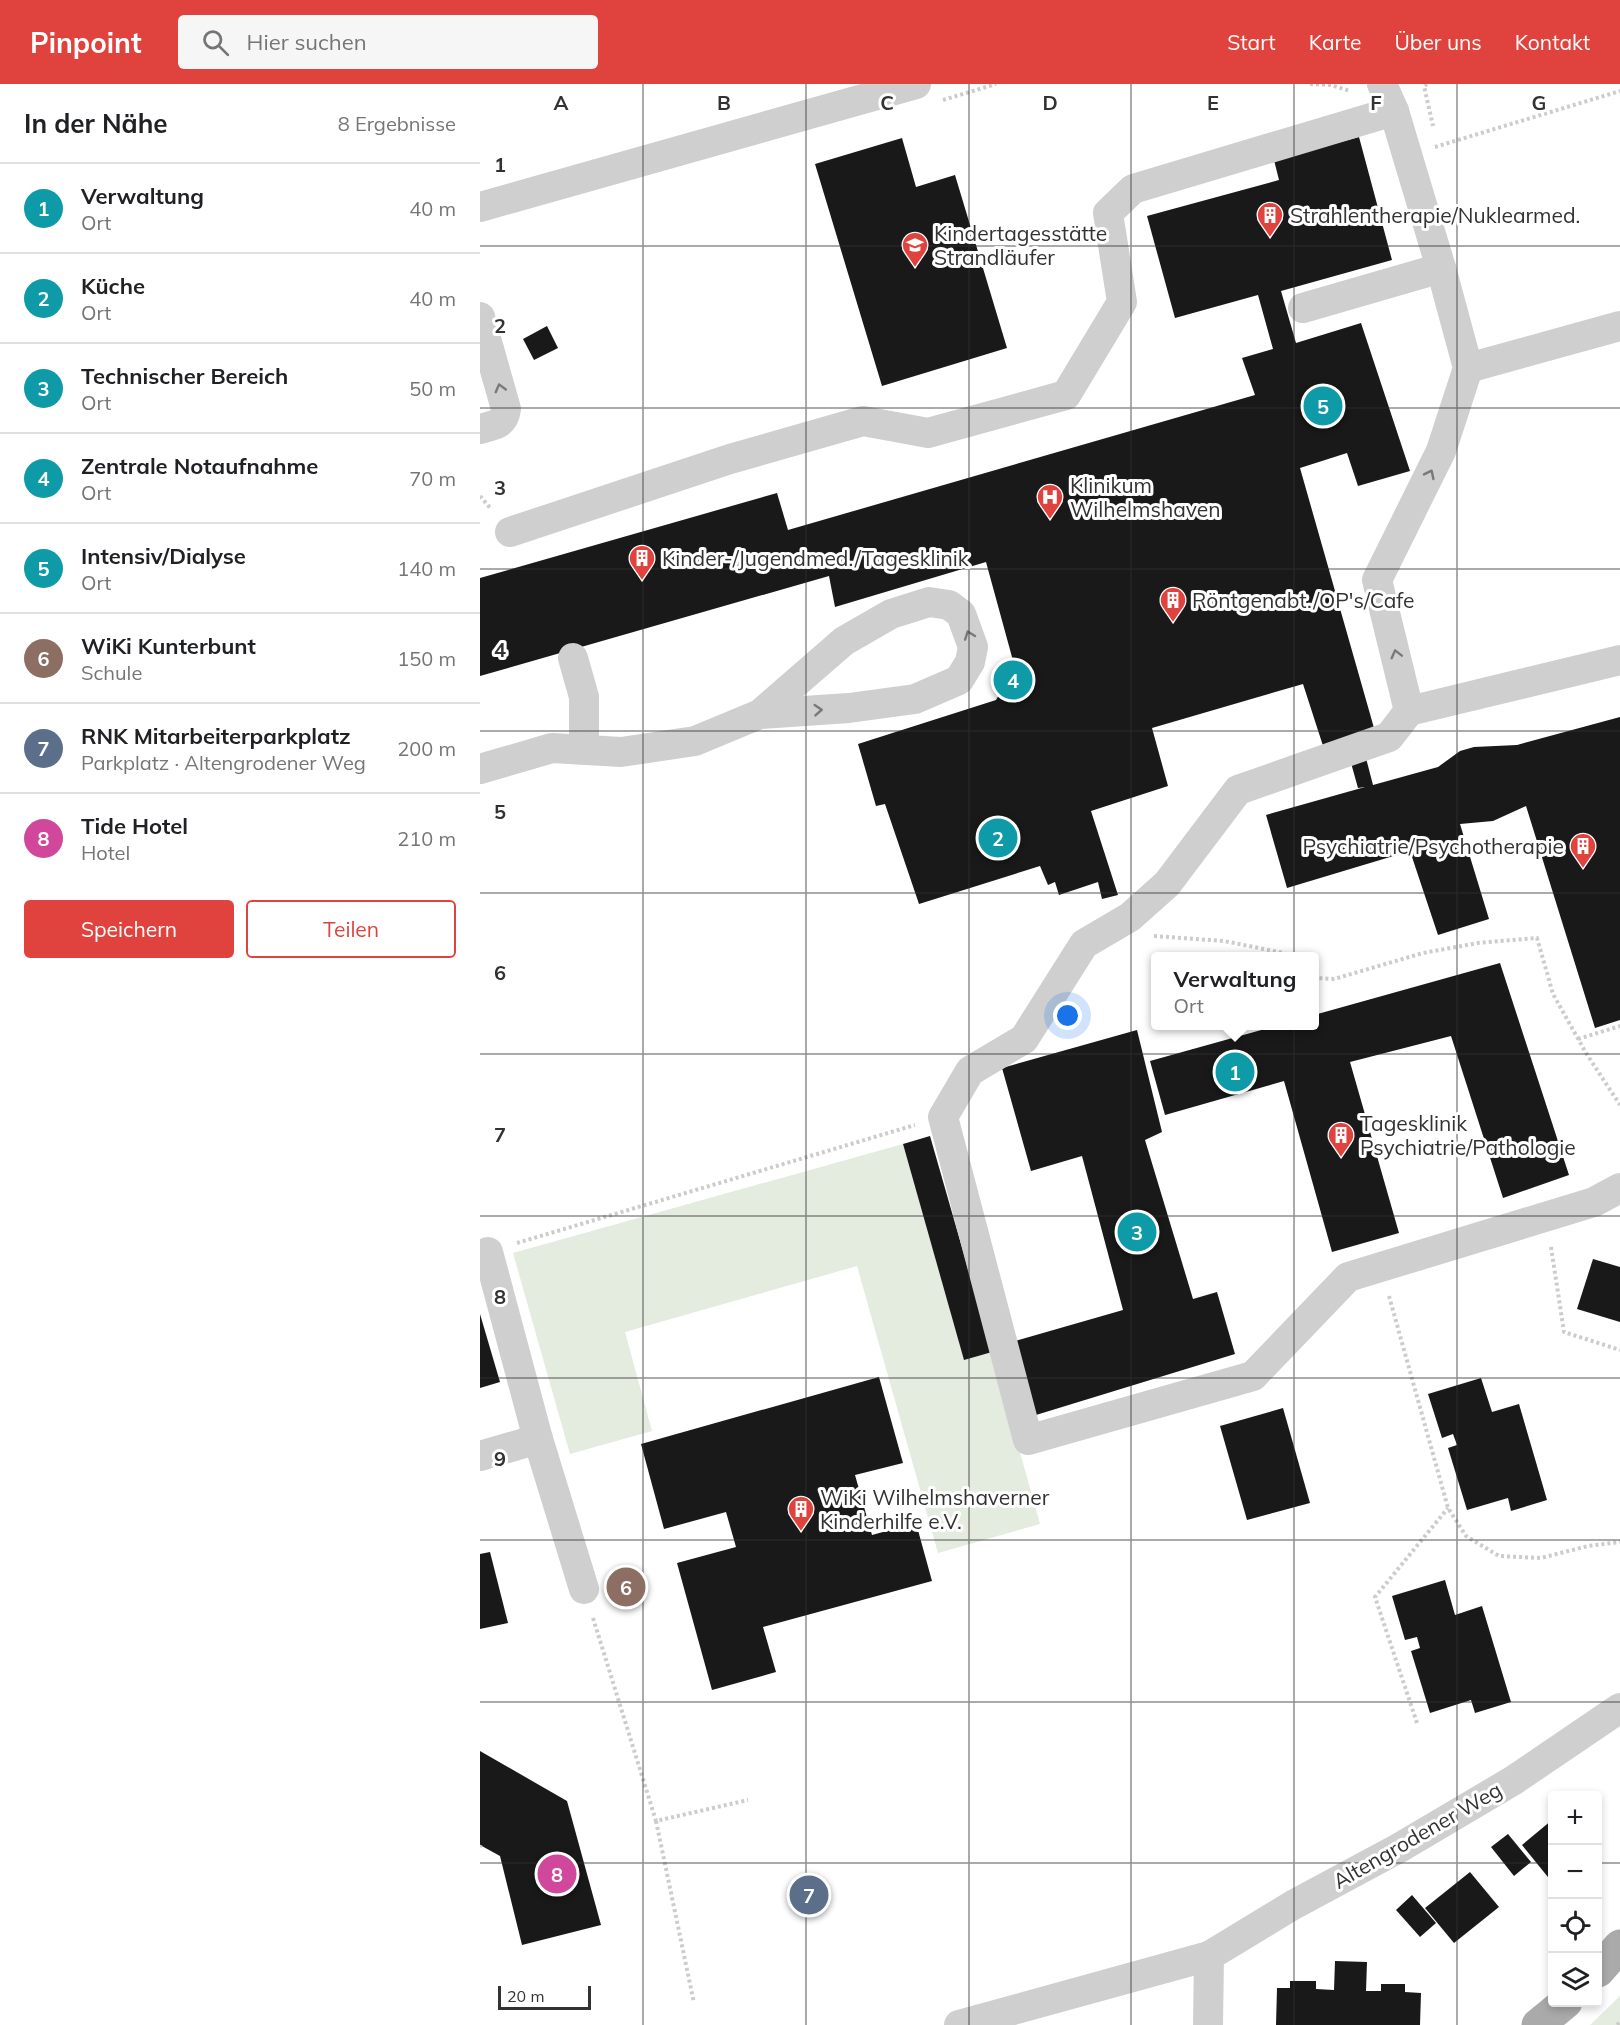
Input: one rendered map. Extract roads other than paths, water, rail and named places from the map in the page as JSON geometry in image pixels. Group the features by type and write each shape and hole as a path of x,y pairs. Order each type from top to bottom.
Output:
{"main road":[{"path":"1602,1967 1620,1947"},
{"path":"1539,2025 1560,2007"}],"street":[{"path":"480,207 916,84"},
{"path":"1382,84 1394,111 1441,268 1468,369 1441,451 1377,580 1410,711"},
{"path":"510,532 730,459 864,421 928,433 1066,395 1122,302 1108,213 1133,189 1394,111"},
{"path":"1303,308 1441,268"},
{"path":"1468,369 1620,326"},
{"path":"480,429 499,424 505,418 506,409 483,335"},
{"path":"480,769 552,748 621,752 694,741 760,714 849,708 915,699 959,680 970,662 973,647 961,614 948,605 929,602 891,614 844,641 760,714"},
{"path":"573,658 584,697 584,750"},
{"path":"1620,660 1410,711 1389,737 1238,790 1167,884 1130,917 1084,944 1024,1039 970,1071 943,1117 1028,1440 1253,1376 1348,1277 1594,1202 1620,1188"},
{"path":"488,1252 538,1439 584,1589"},
{"path":"480,1456 538,1439"},
{"name":"Altengrodener Weg","path":"959,2025 1209,1956 1293,1905 1399,1848 1504,1785 1620,1708"},
{"path":"1208,2025 1209,1956"}],"place":[{"name":"Strahlentherapie/Nuklearmed.","path":"1270,238"},
{"name":"Kindertagesstätte Strandläufer","path":"915,268"},
{"name":"Intensiv/Dialyse","path":"1323,406"},
{"name":"Klinikum Wilhelmshaven","path":"1050,520"},
{"name":"Kinder-/Jugendmed./Tagesklinik","path":"642,581"},
{"name":"Röntgenabt./OP's/Cafe","path":"1173,623"},
{"name":"Zentrale Notaufnahme","path":"1013,680"},
{"name":"Küche","path":"998,838"},
{"name":"Psychiatrie/Psychotherapie","path":"1583,869"},
{"name":"Verwaltung","path":"1235,1072"},
{"name":"Tagesklinik Psychiatrie/Pathologie","path":"1341,1158"},
{"name":"Technischer Bereich","path":"1137,1232"},
{"name":"WiKi Wilhelmshaverner Kinderhilfe e.V.","path":"801,1532"},
{"name":"WiKi Kunterbunt","path":"626,1587"},
{"name":"Tide Hotel","path":"557,1874"},
{"name":"RNK Mitarbeiterparkplatz","path":"809,1895"}]}
